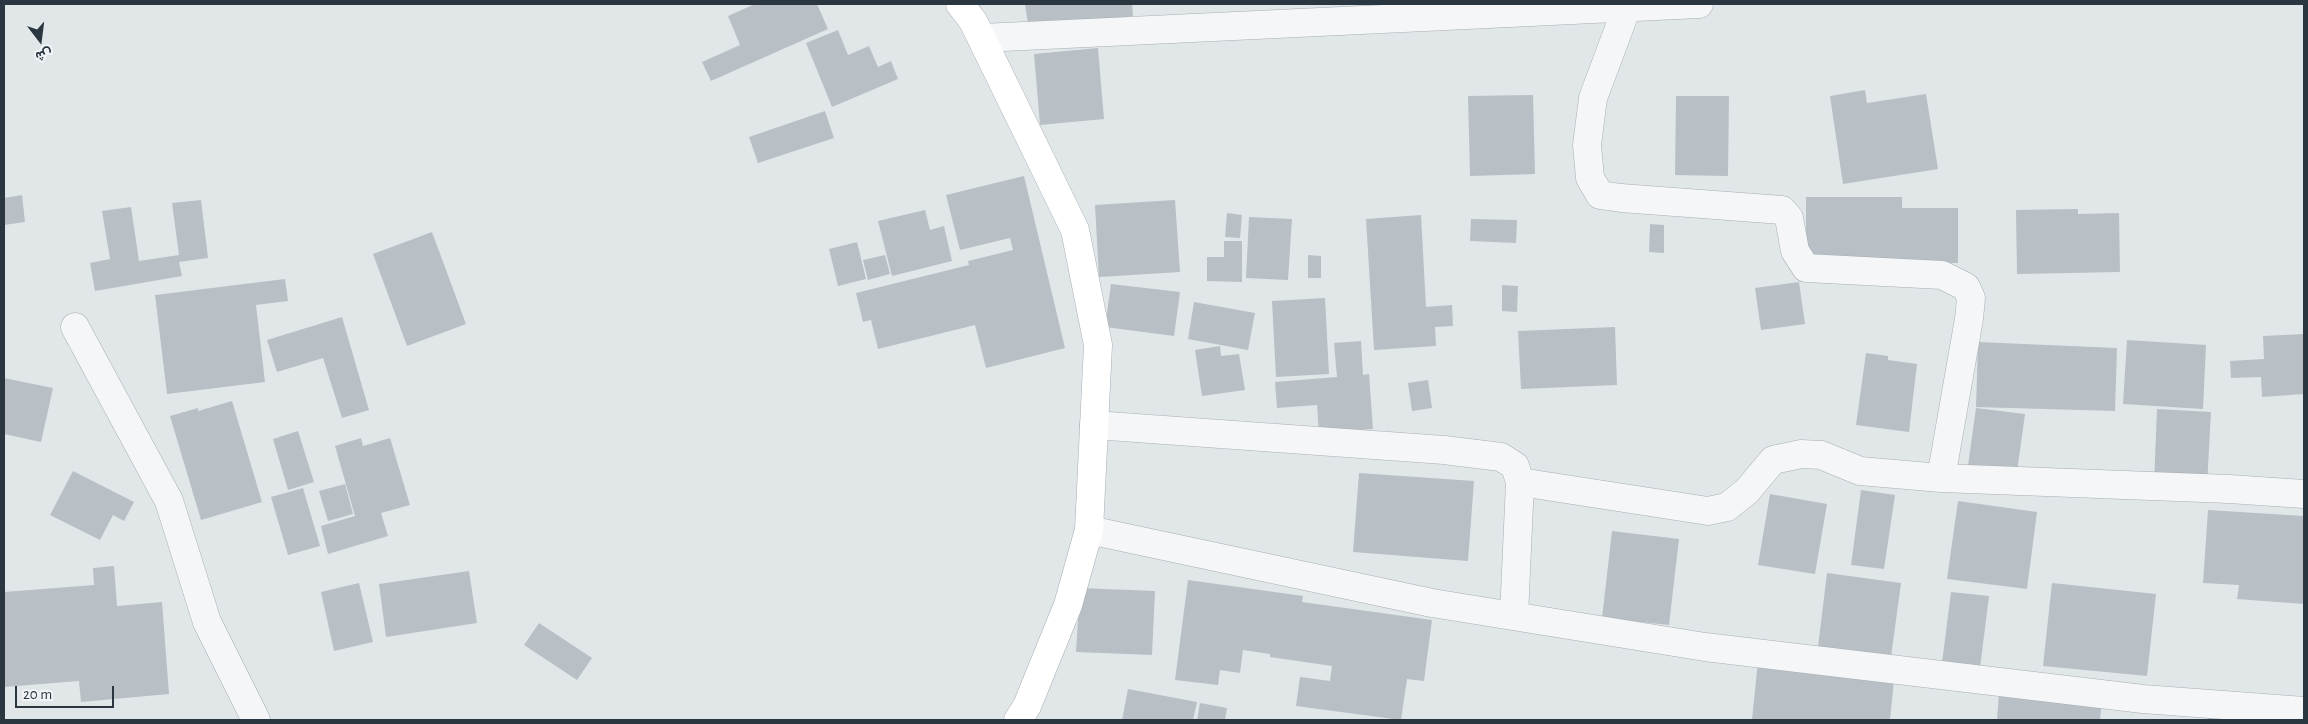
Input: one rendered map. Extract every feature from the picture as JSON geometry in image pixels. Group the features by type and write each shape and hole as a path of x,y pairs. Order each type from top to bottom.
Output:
{"street":[{"path":"960,4 973,21 982,38 1075,230 1098,345 1089,530 1068,605 1026,706 1018,720"},
{"path":"982,38 1699,4"},
{"path":"1627,7 1593,98 1587,145 1590,178 1600,194 1631,199 1782,210 1789,218 1795,251 1806,268 1942,275 1966,287 1971,298 1969,319 1941,478"},
{"path":"75,327 169,501 207,622 256,720"},
{"path":"1094,425 1444,450 1501,457 1515,466 1520,482 1514,616"},
{"path":"1520,482 1708,511 1727,507 1746,490 1773,460 1801,454 1821,455 1860,472 1941,478 2229,489 2304,494"},
{"path":"1089,530 1432,602 1705,647 2143,699 2304,711"}],"building":[{"path":"755,4 817,4 828,29 711,81 702,62 740,45 728,16"},
{"path":"1025,4 1132,4 1133,16 1029,31"},
{"path":"838,30 848,55 869,46 878,67 891,61 898,79 832,107 806,43"},
{"path":"1098,48 1104,119 1040,125 1034,54"},
{"path":"1865,90 1867,103 1926,94 1938,169 1843,184 1830,96"},
{"path":"1533,95 1535,174 1470,176 1468,96"},
{"path":"1676,96 1729,96 1728,176 1675,175"},
{"path":"825,111 834,138 758,163 749,137"},
{"path":"1024,176 1065,348 986,368 975,325 878,349 871,320 863,322 856,293 969,265 968,261 1013,250 1010,238 960,250 946,195"},
{"path":"22,195 25,222 4,225 4,198"},
{"path":"1806,197 1902,197 1902,208 1958,208 1958,263 1806,264"},
{"path":"201,200 208,258 179,262 182,276 95,291 90,263 110,259 102,211 131,207 139,261 179,255 172,203"},
{"path":"1175,200 1180,272 1099,277 1095,205"},
{"path":"2078,209 2078,214 2119,213 2120,272 2017,274 2016,210"},
{"path":"925,210 930,230 944,226 952,261 892,276 878,221"},
{"path":"1227,213 1242,215 1240,238 1225,237"},
{"path":"1421,215 1426,307 1452,305 1453,326 1435,327 1436,346 1374,350 1366,219"},
{"path":"1249,217 1292,219 1288,280 1246,278"},
{"path":"1471,219 1517,220 1516,243 1470,241"},
{"path":"1650,224 1664,225 1664,253 1649,252"},
{"path":"432,232 466,324 407,346 373,254"},
{"path":"1224,241 1242,241 1242,282 1207,281 1207,257 1224,257"},
{"path":"857,242 866,279 838,286 829,249"},
{"path":"885,255 890,274 868,280 863,260"},
{"path":"1308,255 1321,256 1321,278 1308,278"},
{"path":"285,279 288,301 256,305 265,382 167,394 155,295"},
{"path":"1799,282 1805,324 1761,330 1755,288"},
{"path":"1111,284 1180,292 1174,336 1105,327"},
{"path":"1502,285 1518,286 1517,312 1502,311"},
{"path":"1325,298 1329,374 1276,377 1272,301"},
{"path":"1194,302 1255,313 1248,350 1188,339"},
{"path":"342,317 369,410 342,418 323,358 277,372 267,340"},
{"path":"1615,327 1617,385 1521,389 1518,331"},
{"path":"2304,334 2304,394 2262,397 2261,377 2231,378 2230,361 2264,359 2263,336"},
{"path":"2127,340 2206,345 2203,409 2123,404"},
{"path":"1361,341 1363,375 1369,374 1373,429 1319,433 1317,405 1277,408 1275,382 1337,377 1334,343"},
{"path":"1978,342 2117,348 2115,411 1976,407"},
{"path":"1220,346 1221,356 1239,354 1245,390 1202,396 1195,350"},
{"path":"1866,353 1888,356 1888,360 1917,364 1909,432 1856,425"},
{"path":"4,378 53,388 41,442 4,434"},
{"path":"1428,380 1432,408 1412,411 1408,383"},
{"path":"232,401 262,502 201,520 170,416 198,408 198,411"},
{"path":"1976,408 2025,414 2016,479 1967,473"},
{"path":"2157,409 2211,412 2207,486 2154,483"},
{"path":"298,431 314,482 288,490 273,439"},
{"path":"361,438 363,446 390,438 410,505 381,513 388,536 328,554 321,526 355,516 335,446"},
{"path":"73,471 134,502 124,521 113,515 100,540 50,515"},
{"path":"1359,473 1474,481 1468,561 1353,552"},
{"path":"345,484 353,514 328,521 319,491"},
{"path":"303,488 320,546 288,555 271,497"},
{"path":"1861,490 1895,495 1884,569 1851,565"},
{"path":"1770,494 1827,504 1815,574 1758,565"},
{"path":"1958,501 2037,512 2027,589 1947,579"},
{"path":"2208,510 2304,516 2304,604 2237,599 2239,585 2203,583"},
{"path":"1612,531 1679,539 1669,625 1602,618"},
{"path":"114,566 117,606 162,602 169,694 81,702 79,681 4,687 4,592 94,585 93,568"},
{"path":"469,571 477,623 386,637 379,584"},
{"path":"1827,573 1901,583 1891,657 1818,647"},
{"path":"1188,580 1303,596 1302,602 1432,620 1424,681 1407,679 1401,720 1296,706 1300,677 1330,681 1332,666 1270,657 1270,654 1243,650 1240,673 1220,670 1218,685 1175,680"},
{"path":"359,583 373,642 334,651 321,592"},
{"path":"2052,583 2156,594 2147,676 2043,666"},
{"path":"1080,588 1155,591 1152,655 1076,652"},
{"path":"1951,592 1989,596 1979,676 1941,671"},
{"path":"539,623 592,658 577,680 524,645"},
{"path":"1758,661 1894,680 1890,720 1752,720"},
{"path":"1128,689 1197,702 1193,720 1122,720"},
{"path":"1999,692 2102,700 2100,720 1997,720"},
{"path":"1200,703 1227,708 1225,720 1197,720"},
{"path":"2208,716 2231,719 2231,720 2207,720"}]}
